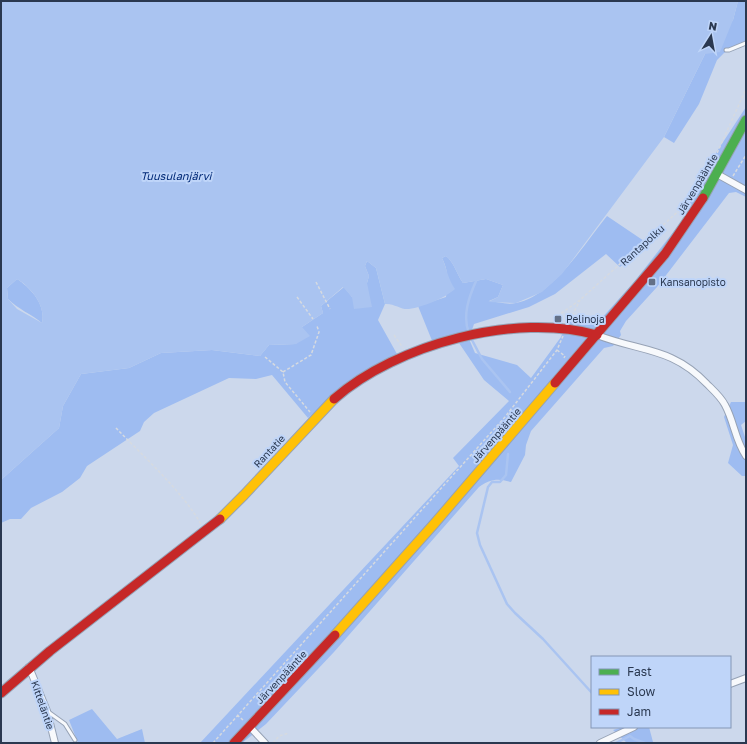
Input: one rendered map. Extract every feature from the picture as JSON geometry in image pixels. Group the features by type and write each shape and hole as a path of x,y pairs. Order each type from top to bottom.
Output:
{"main road":[{"name":"Järvenpääntie","path":"234,743 434,524 665,254 700,204 746,120"},
{"name":"Rantatie","path":"1,693 29,667 205,532 228,512 315,418 344,390 389,362 428,345 474,334 545,326 568,327 597,335"}],"street":[{"path":"717,174 746,190"},
{"path":"597,335 668,356 689,367 725,405 734,433 746,456"},
{"name":"Kitteläntie","path":"29,667 47,711 55,743"},
{"path":"731,684 746,678"},
{"path":"250,727 265,743"},
{"path":"600,743 632,728"}],"lane":[{"path":"726,50 746,44"},
{"path":"47,711 65,724 75,740"}],"path":[{"path":"711,165 746,89"},
{"path":"729,181 746,156"},
{"name":"Rantapolku","path":"545,326 580,300 694,197"},
{"path":"316,282 330,309"},
{"path":"296,297 313,320"},
{"name":"Rantapolku","path":"213,743 505,417 557,350 568,327 574,309 580,300"},
{"path":"283,372 311,354 319,332 317,326"},
{"path":"394,335 407,353"},
{"path":"557,350 565,356 562,361"},
{"path":"265,357 283,372 285,382 315,418"},
{"path":"116,428 192,512 205,532"},
{"path":"273,743 279,736 289,734"}],"shaded area":[{"path":"738,1 746,1 746,43 724,53 717,60 699,104 674,143 664,137 705,54 733,20"},
{"path":"746,107 746,197 736,192 729,193 657,287 626,321 620,331 621,335 613,346 604,348 531,431 526,445 525,455 511,482 494,480 479,487 334,652 266,724 242,743 200,743 459,466 453,458 509,401 484,380 457,340 435,348 418,306 446,297 447,277 446,268 442,258 446,256 449,259 463,283 486,279 503,285 498,297 489,301 513,304 529,299 542,291 555,280 578,254 607,216 647,243 620,267 606,254 555,294 529,307 474,324 469,339 475,353 517,365 531,378 561,337 566,321 585,325 600,320 634,282 689,212 688,206 710,162"},
{"path":"367,261 376,268 385,304 378,320 397,354 339,390 308,418 272,375 256,379 229,378 154,413 144,422 140,431 87,466 80,478 62,492 31,508 21,519 10,519 1,523 1,480 59,428 63,406 81,374 129,368 161,353 212,350 260,356 269,345 296,344 302,327 323,313 321,306 344,287 352,297 367,283 369,276 365,266"},
{"path":"17,279 32,292 40,304 43,316 42,323 8,299 7,288"},
{"path":"731,402 746,402 746,421 741,425 746,440 746,476 742,476 728,463 733,445 724,417"},
{"path":"92,709 117,739 142,729 145,743 78,743 69,720"},
{"path":"620,728 649,728 653,742 655,743 627,743 613,730"}],"water":[{"name":"Tuusulanjärvi","path":"1,1 738,1 733,20 720,52 705,54 664,137 562,274 542,292 516,303 488,302 498,297 503,285 486,279 463,283 446,256 442,258 449,278 455,289 446,296 434,302 406,309 391,304 385,304 376,268 367,261 365,266 369,276 367,283 372,307 354,309 352,297 343,287 321,306 323,313 302,327 310,336 296,344 269,345 260,356 212,350 161,353 129,368 81,374 63,406 59,428 1,480","holes":["17,279 32,292 40,304 43,317 42,323 17,309 8,299 7,288"]}],"waterway":[{"path":"469,333 466,313 476,281"},
{"path":"471,338 482,359 510,392"},
{"path":"508,454 506,475 500,482 492,482 488,487 477,533 480,545 507,604 543,639 591,692"},
{"path":"616,743 630,736 645,743"}],"traffic: fast":[{"path":"703,198 746,120"}],"traffic: slow":[{"path":"335,635 434,524 555,383"},
{"path":"220,519 334,399"}],"traffic: jam":[{"path":"555,383 665,254 703,198"},
{"path":"334,399 360,380 390,363 424,349 459,338 495,331 531,328 565,329 597,335"},
{"path":"1,693 50,651 220,519"},
{"path":"234,743 335,635"}],"place":[{"name":"Kansanopisto","path":"652,282"},
{"name":"Pelinoja","path":"558,319"}]}
